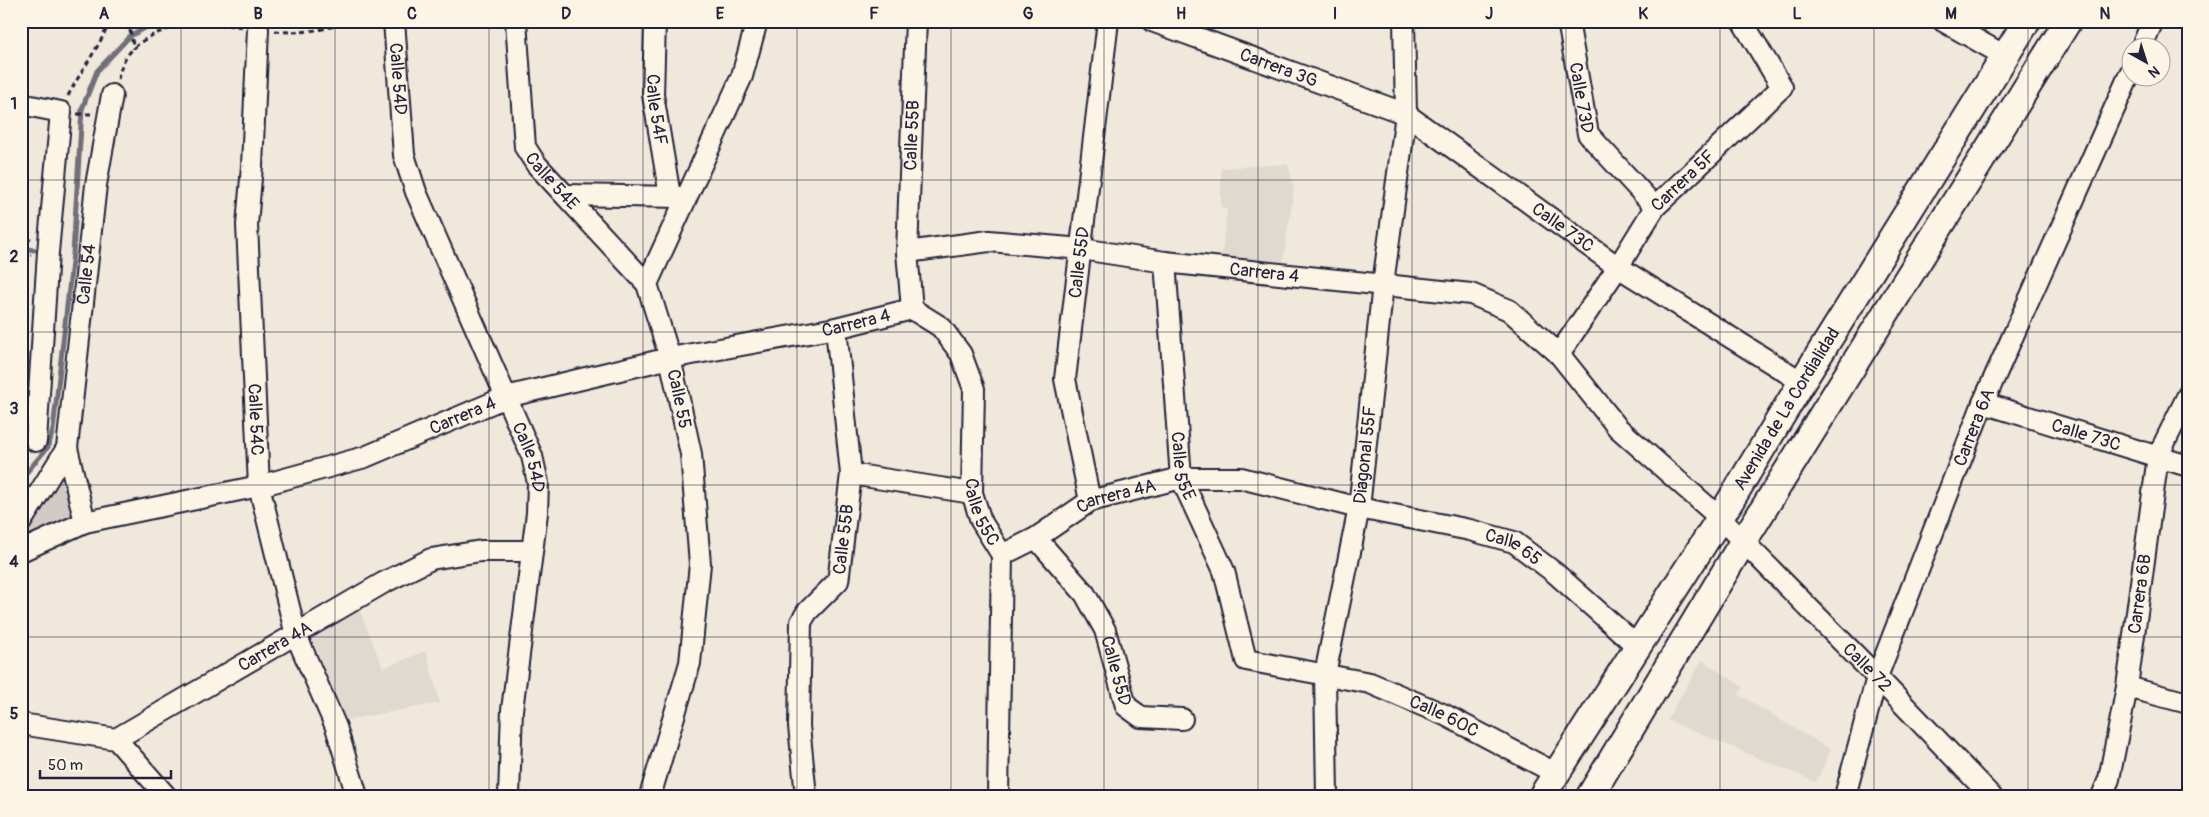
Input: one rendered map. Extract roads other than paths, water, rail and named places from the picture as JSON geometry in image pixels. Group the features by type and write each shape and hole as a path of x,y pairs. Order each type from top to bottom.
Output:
{"main road":[{"name":"Avenida de La Cordialidad","path":"1542,796 1720,518 1802,382 2027,21"},
{"name":"Avenida de La Cordialidad","path":"1590,796 1743,542 2068,21"}],"street":[{"name":"Calle 54D","path":"394,21 404,155 416,192 532,456 538,482 512,710 509,796"},
{"name":"Calle 54E","path":"516,21 525,146 536,164 647,284"},
{"name":"Calle 54F","path":"655,21 653,95 678,197"},
{"path":"647,284 678,197 742,76 757,21"},
{"name":"Calle 55B","path":"912,309 908,252 916,21"},
{"name":"Calle 55D","path":"1090,501 1065,379 1108,21"},
{"name":"Carrera 3G","path":"1152,21 1406,114"},
{"path":"1404,21 1406,114"},
{"name":"Calle 73D","path":"1568,21 1588,134 1655,207"},
{"name":"Carrera 5F","path":"1559,354 1618,267 1655,207 1782,87 1742,21"},
{"path":"1943,21 2005,56"},
{"path":"2145,38 2153,21"},
{"name":"Calle 54C","path":"258,29 252,166 247,225 259,486 296,635 336,727 357,796"},
{"name":"Carrera 6A","path":"1845,796 1877,677 1983,403 2124,88"},
{"name":"Calle 54","path":"21,522 67,448 96,186 112,95"},
{"path":"21,104 66,112 48,252 36,441"},
{"name":"Calle 73C","path":"1406,114 1618,267 1802,382"},
{"name":"Diagonal 55F","path":"1327,796 1325,674 1359,508 1383,284 1406,114"},
{"path":"566,195 678,197"},
{"name":"Carrera 4","path":"908,252 989,241 1082,249 1165,262 1471,294 1509,310 1559,354"},
{"name":"Calle 55E","path":"1165,262 1181,478 1224,571 1246,660"},
{"name":"Calle 55","path":"647,284 670,358 691,454 700,564 690,663 650,796"},
{"name":"Carrera 4","path":"21,551 86,522 259,486 365,457 506,397 670,358 836,328 912,309"},
{"name":"Calle 55C","path":"912,309 941,327 961,354 974,389 972,492 981,522 1002,554 998,796"},
{"name":"Calle 55B","path":"806,796 799,726 801,622 807,612 838,581 851,474 836,328"},
{"name":"Calle 72","path":"1559,354 1618,428 1720,518 1877,677 1990,796"},
{"name":"Carrera 6B","path":"2102,796 2109,779 2127,687 2158,456 2188,395"},
{"name":"Calle 73C","path":"1983,403 2188,466"},
{"path":"67,448 86,522"},
{"path":"851,474 972,492"},
{"name":"Carrera 4A","path":"1002,554 1036,538 1090,501 1181,478 1241,478 1359,508"},
{"name":"Calle 65","path":"1359,508 1470,530 1514,542 1555,573 1637,646"},
{"name":"Calle 55D","path":"1036,538 1085,594 1105,630 1126,706 1140,717 1182,719"},
{"name":"Carrera 4A","path":"116,739 383,583 431,559 481,552 531,551"},
{"name":"Calle 60C","path":"1246,660 1370,683 1445,715 1556,773"},
{"path":"2127,687 2188,703"},
{"path":"21,724 116,739 166,796"}],"waterway":[{"path":"21,479 48,447 53,430 73,253 82,109 97,71 130,36 158,21"},
{"path":"21,248 34,250"}]}
